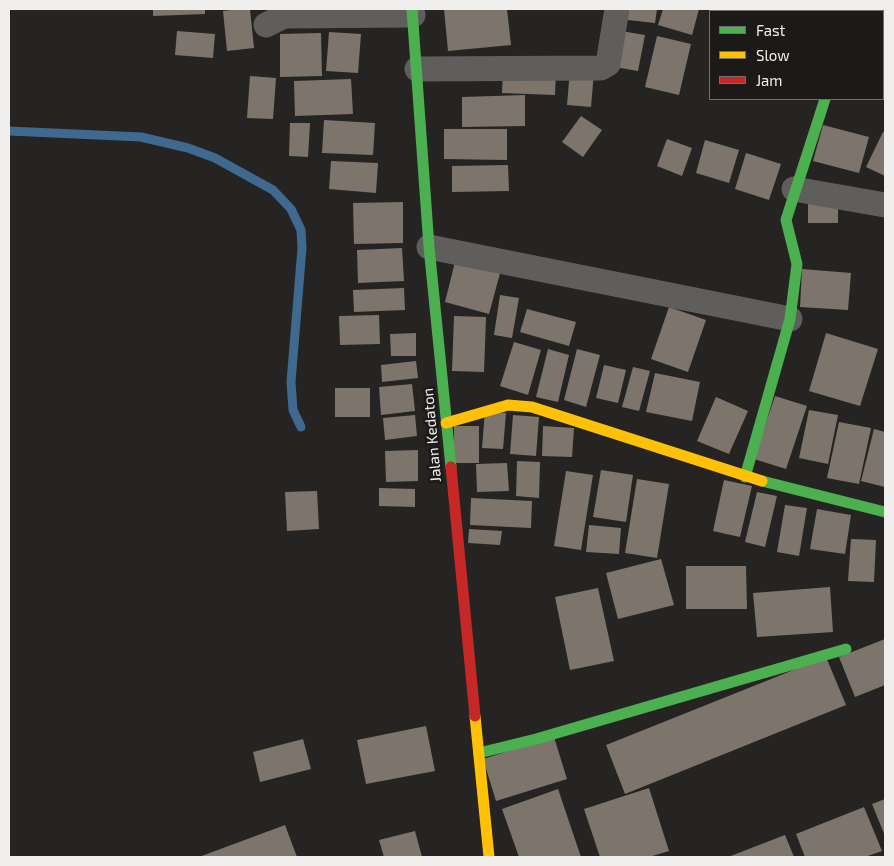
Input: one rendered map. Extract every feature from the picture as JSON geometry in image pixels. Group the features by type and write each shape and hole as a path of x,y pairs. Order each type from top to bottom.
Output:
{"street":[{"path":"417,69 601,68 608,64 617,9"},
{"path":"266,25 284,16 412,12"},
{"name":"Jalan Kedaton","path":"412,12 429,247 489,857"},
{"path":"745,477 790,319 797,264 786,220 794,189 825,100"},
{"path":"794,189 885,204"},
{"path":"429,247 790,319"},
{"path":"446,423 508,405 532,407 745,477 885,512"},
{"path":"479,754 846,649"}],"building":[{"path":"153,9 205,9 205,14 153,16"},
{"path":"250,9 254,48 227,51 223,11"},
{"path":"444,9 507,9 511,45 448,51"},
{"path":"620,9 657,9 655,23 619,19"},
{"path":"663,9 699,9 692,35 658,25"},
{"path":"748,9 787,9 787,10"},
{"path":"615,30 645,35 638,71 609,66"},
{"path":"177,31 215,34 213,58 175,55"},
{"path":"329,32 361,34 358,73 326,71"},
{"path":"321,33 322,76 280,77 280,34"},
{"path":"657,36 691,44 679,95 645,87"},
{"path":"884,39 885,39 884,86"},
{"path":"503,69 556,72 555,95 502,93"},
{"path":"570,70 594,72 591,107 567,105"},
{"path":"250,76 276,78 273,119 247,118"},
{"path":"351,79 353,114 295,116 294,81"},
{"path":"525,95 525,126 462,127 462,97"},
{"path":"581,116 602,130 583,157 562,142"},
{"path":"324,120 375,123 373,155 322,153"},
{"path":"290,123 310,123 308,157 289,156"},
{"path":"823,125 869,137 859,173 813,161"},
{"path":"444,129 507,129 507,160 444,159"},
{"path":"883,132 885,133 885,176 866,167"},
{"path":"667,139 692,148 682,176 657,166"},
{"path":"705,140 739,150 729,183 696,173"},
{"path":"746,153 781,164 769,200 735,189"},
{"path":"331,161 378,163 376,193 329,189"},
{"path":"508,165 509,191 452,192 452,166"},
{"path":"808,199 838,199 838,223 808,223"},
{"path":"403,202 403,243 354,244 353,203"},
{"path":"402,248 404,281 358,283 357,250"},
{"path":"457,254 502,266 489,314 445,302"},
{"path":"802,269 851,273 848,310 800,307"},
{"path":"404,288 405,310 354,312 353,290"},
{"path":"500,295 519,298 512,338 494,335"},
{"path":"669,307 706,320 688,372 651,359"},
{"path":"527,309 576,322 569,346 520,332"},
{"path":"379,315 380,344 340,345 339,316"},
{"path":"454,316 486,317 484,372 452,371"},
{"path":"416,333 416,356 391,356 390,334"},
{"path":"826,333 878,349 860,406 809,391"},
{"path":"514,342 541,350 528,395 500,386"},
{"path":"548,349 569,355 558,402 536,397"},
{"path":"577,349 600,355 586,407 564,400"},
{"path":"416,361 418,378 382,382 381,365"},
{"path":"604,365 626,370 618,403 596,398"},
{"path":"633,367 650,371 639,411 622,407"},
{"path":"655,373 700,382 692,421 646,412"},
{"path":"412,384 415,411 381,415 379,387"},
{"path":"335,388 370,388 370,417 335,417"},
{"path":"775,396 807,406 786,469 754,459"},
{"path":"716,397 748,411 729,454 697,441"},
{"path":"809,410 838,415 828,464 799,458"},
{"path":"485,411 506,413 503,449 482,448"},
{"path":"415,415 417,436 385,440 383,418"},
{"path":"513,415 539,417 536,456 510,454"},
{"path":"839,422 871,428 859,484 827,478"},
{"path":"454,426 479,426 479,463 454,463"},
{"path":"543,426 574,428 572,457 542,456"},
{"path":"874,429 885,432 885,487 861,481"},
{"path":"418,450 418,481 386,482 385,451"},
{"path":"517,461 540,462 539,498 516,496"},
{"path":"507,463 509,491 477,492 476,464"},
{"path":"601,470 633,475 626,522 593,517"},
{"path":"566,471 593,475 581,550 554,546"},
{"path":"637,479 669,484 657,558 625,553"},
{"path":"724,480 752,486 740,537 713,531"},
{"path":"379,488 415,489 415,507 379,506"},
{"path":"317,491 319,529 287,531 285,492"},
{"path":"757,492 777,496 765,547 745,542"},
{"path":"471,498 532,501 531,528 470,525"},
{"path":"785,505 807,508 799,556 777,552"},
{"path":"817,509 851,515 845,554 810,549"},
{"path":"589,525 621,528 619,554 586,552"},
{"path":"469,529 502,531 500,545 468,543"},
{"path":"851,539 876,540 874,582 848,581"},
{"path":"661,559 674,605 618,619 606,573"},
{"path":"686,566 746,566 747,609 686,609"},
{"path":"830,587 833,632 757,637 753,593"},
{"path":"598,588 614,661 570,670 555,597"},
{"path":"885,639 885,685 855,697 839,657"},
{"path":"826,657 846,705 625,794 606,745"},
{"path":"426,726 435,771 366,784 357,740"},
{"path":"554,737 567,779 496,801 483,759"},
{"path":"303,739 311,769 260,782 253,752"},
{"path":"649,788 669,851 649,857 600,857 584,809"},
{"path":"558,789 581,857 519,857 502,809"},
{"path":"885,799 885,836 872,804"},
{"path":"864,807 882,851 865,857 805,857 796,834"},
{"path":"285,825 297,857 199,857"},
{"path":"415,831 422,857 384,857 379,840"},
{"path":"785,835 794,857 728,857"}],"waterway":[{"path":"9,131 141,137 188,148 215,158 273,190 291,209 301,230 302,248 291,382 293,410 301,427"}],"traffic: fast":[{"path":"412,9 429,247 451,467"},
{"path":"745,477 790,319 797,264 786,220 825,100"},
{"path":"762,481 885,512"},
{"path":"479,753 536,739 846,649"}],"traffic: slow":[{"path":"446,423 508,405 532,407 762,481"},
{"path":"475,716 489,857"}],"traffic: jam":[{"path":"451,467 475,716"}]}
